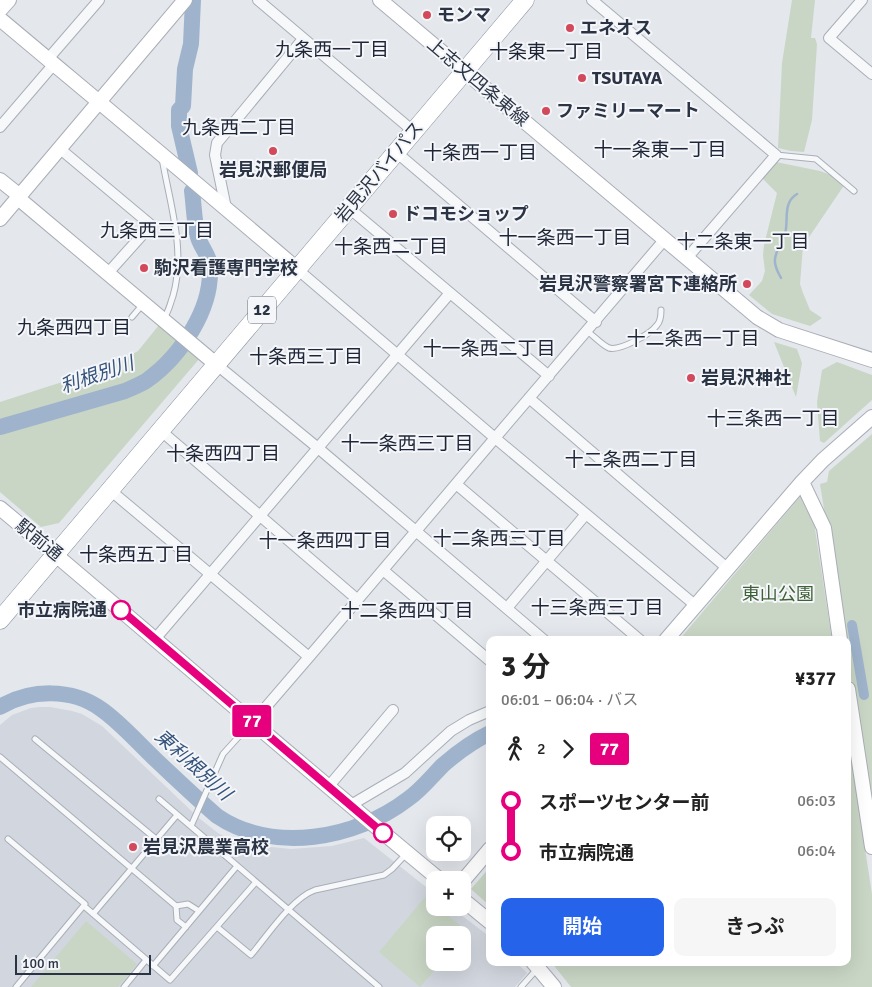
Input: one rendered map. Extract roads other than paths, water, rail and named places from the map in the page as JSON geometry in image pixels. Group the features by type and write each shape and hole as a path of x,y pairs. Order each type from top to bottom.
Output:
{"highway":[{"name":"岩見沢バイパス","path":"0,620 525,0"}],"street":[{"path":"0,10 9,0"},
{"path":"0,127 99,0"},
{"path":"0,219 185,0"},
{"path":"258,0 413,131"},
{"name":"上志文四条東線","path":"380,0 768,325 871,358"},
{"path":"592,0 776,155 687,258"},
{"path":"862,0 830,38 872,74"},
{"path":"0,19 695,606"},
{"path":"222,205 215,155 216,143 303,39"},
{"path":"59,148 151,225 108,273"},
{"path":"396,152 596,322"},
{"path":"0,180 164,321 318,448 539,636"},
{"path":"349,208 549,376"},
{"path":"253,722 665,239"},
{"path":"155,639 450,292"},
{"path":"529,398 727,568"},
{"path":"669,636 802,482 823,460 872,417"},
{"path":"160,430 358,600"},
{"path":"802,482 824,528 839,636"},
{"path":"456,484 635,636"},
{"path":"110,490 309,657"},
{"name":"駅前通","path":"0,508 56,553 429,871"},
{"path":"507,608 586,514"},
{"path":"383,570 486,657"},
{"path":"851,709 872,847"},
{"path":"329,786 393,710"},
{"path":"353,807 405,773 432,746 451,731 486,713"},
{"path":"471,871 486,854"},
{"path":"471,906 486,919"},
{"path":"536,966 554,987"}],"lane":[{"path":"161,155 176,228 179,271 164,321"},
{"path":"776,155 816,159 854,191"},
{"path":"132,317 144,304"},
{"path":"587,331 609,348 614,348 649,333 660,321 661,310"},
{"path":"191,826 223,754 253,722"},
{"path":"35,739 156,839"},
{"path":"0,757 176,906 177,920 186,927"},
{"path":"160,799 379,987"},
{"path":"93,914 177,814"},
{"path":"8,839 85,904 84,906 170,980 256,882"},
{"path":"217,927 251,955 301,897 315,890 384,875 407,853"},
{"path":"153,966 237,866"},
{"path":"176,906 188,904 199,911"},
{"path":"16,987 84,906"},
{"path":"124,987 146,960"},
{"path":"521,987 534,966"}],"waterway":[{"name":"利根別川","path":"190,173 179,126 179,110 183,106 185,69 191,44 193,0"},
{"name":"利根別川","path":"0,427 133,388 159,371 183,344 201,312 210,278 209,261 197,231 192,191"},
{"path":"781,278 776,267 776,256 785,234 789,202 797,194"},
{"name":"東利根別川","path":"852,625 864,695"},
{"name":"東利根別川","path":"0,707 24,697 51,693 64,694 90,702 115,720 217,816 239,828 263,835 288,838 314,837 339,832 364,824 387,813 413,795 454,756 486,735"}],"place":[{"name":"モンマ","path":"427,15"},
{"name":"エネオス","path":"570,28"},
{"name":"TSUTAYA","path":"582,78"},
{"name":"ファミリーマート","path":"546,111"},
{"name":"岩見沢郵便局","path":"273,151"},
{"name":"ドコモショップ","path":"393,214"},
{"name":"駒沢看護専門学校","path":"144,268"},
{"name":"岩見沢警察署宮下連絡所","path":"747,284"},
{"name":"岩見沢神社","path":"691,378"},
{"name":"市立病院通","path":"121,610"},
{"name":"岩見沢農業高校","path":"133,847"}],"district":[{"name":"九条西一丁目","path":"332,50"},
{"name":"十条東一丁目","path":"546,52"},
{"name":"九条西二丁目","path":"239,128"},
{"name":"十一条東一丁目","path":"660,150"},
{"name":"十条西一丁目","path":"480,153"},
{"name":"九条西三丁目","path":"157,231"},
{"name":"十一条西一丁目","path":"565,238"},
{"name":"十二条東一丁目","path":"743,242"},
{"name":"十条西二丁目","path":"391,247"},
{"name":"九条西四丁目","path":"74,328"},
{"name":"十二条西一丁目","path":"693,339"},
{"name":"十一条西二丁目","path":"489,349"},
{"name":"十条西三丁目","path":"306,357"},
{"name":"十三条西一丁目","path":"773,419"},
{"name":"十一条西三丁目","path":"407,444"},
{"name":"十条西四丁目","path":"223,454"},
{"name":"十二条西二丁目","path":"631,460"},
{"name":"十二条西三丁目","path":"499,539"},
{"name":"十一条西四丁目","path":"325,541"},
{"name":"十条西五丁目","path":"136,555"},
{"name":"十三条西三丁目","path":"597,608"},
{"name":"十二条西四丁目","path":"407,611"}],"park label":[{"name":"東山公園","path":"778,594"}]}
